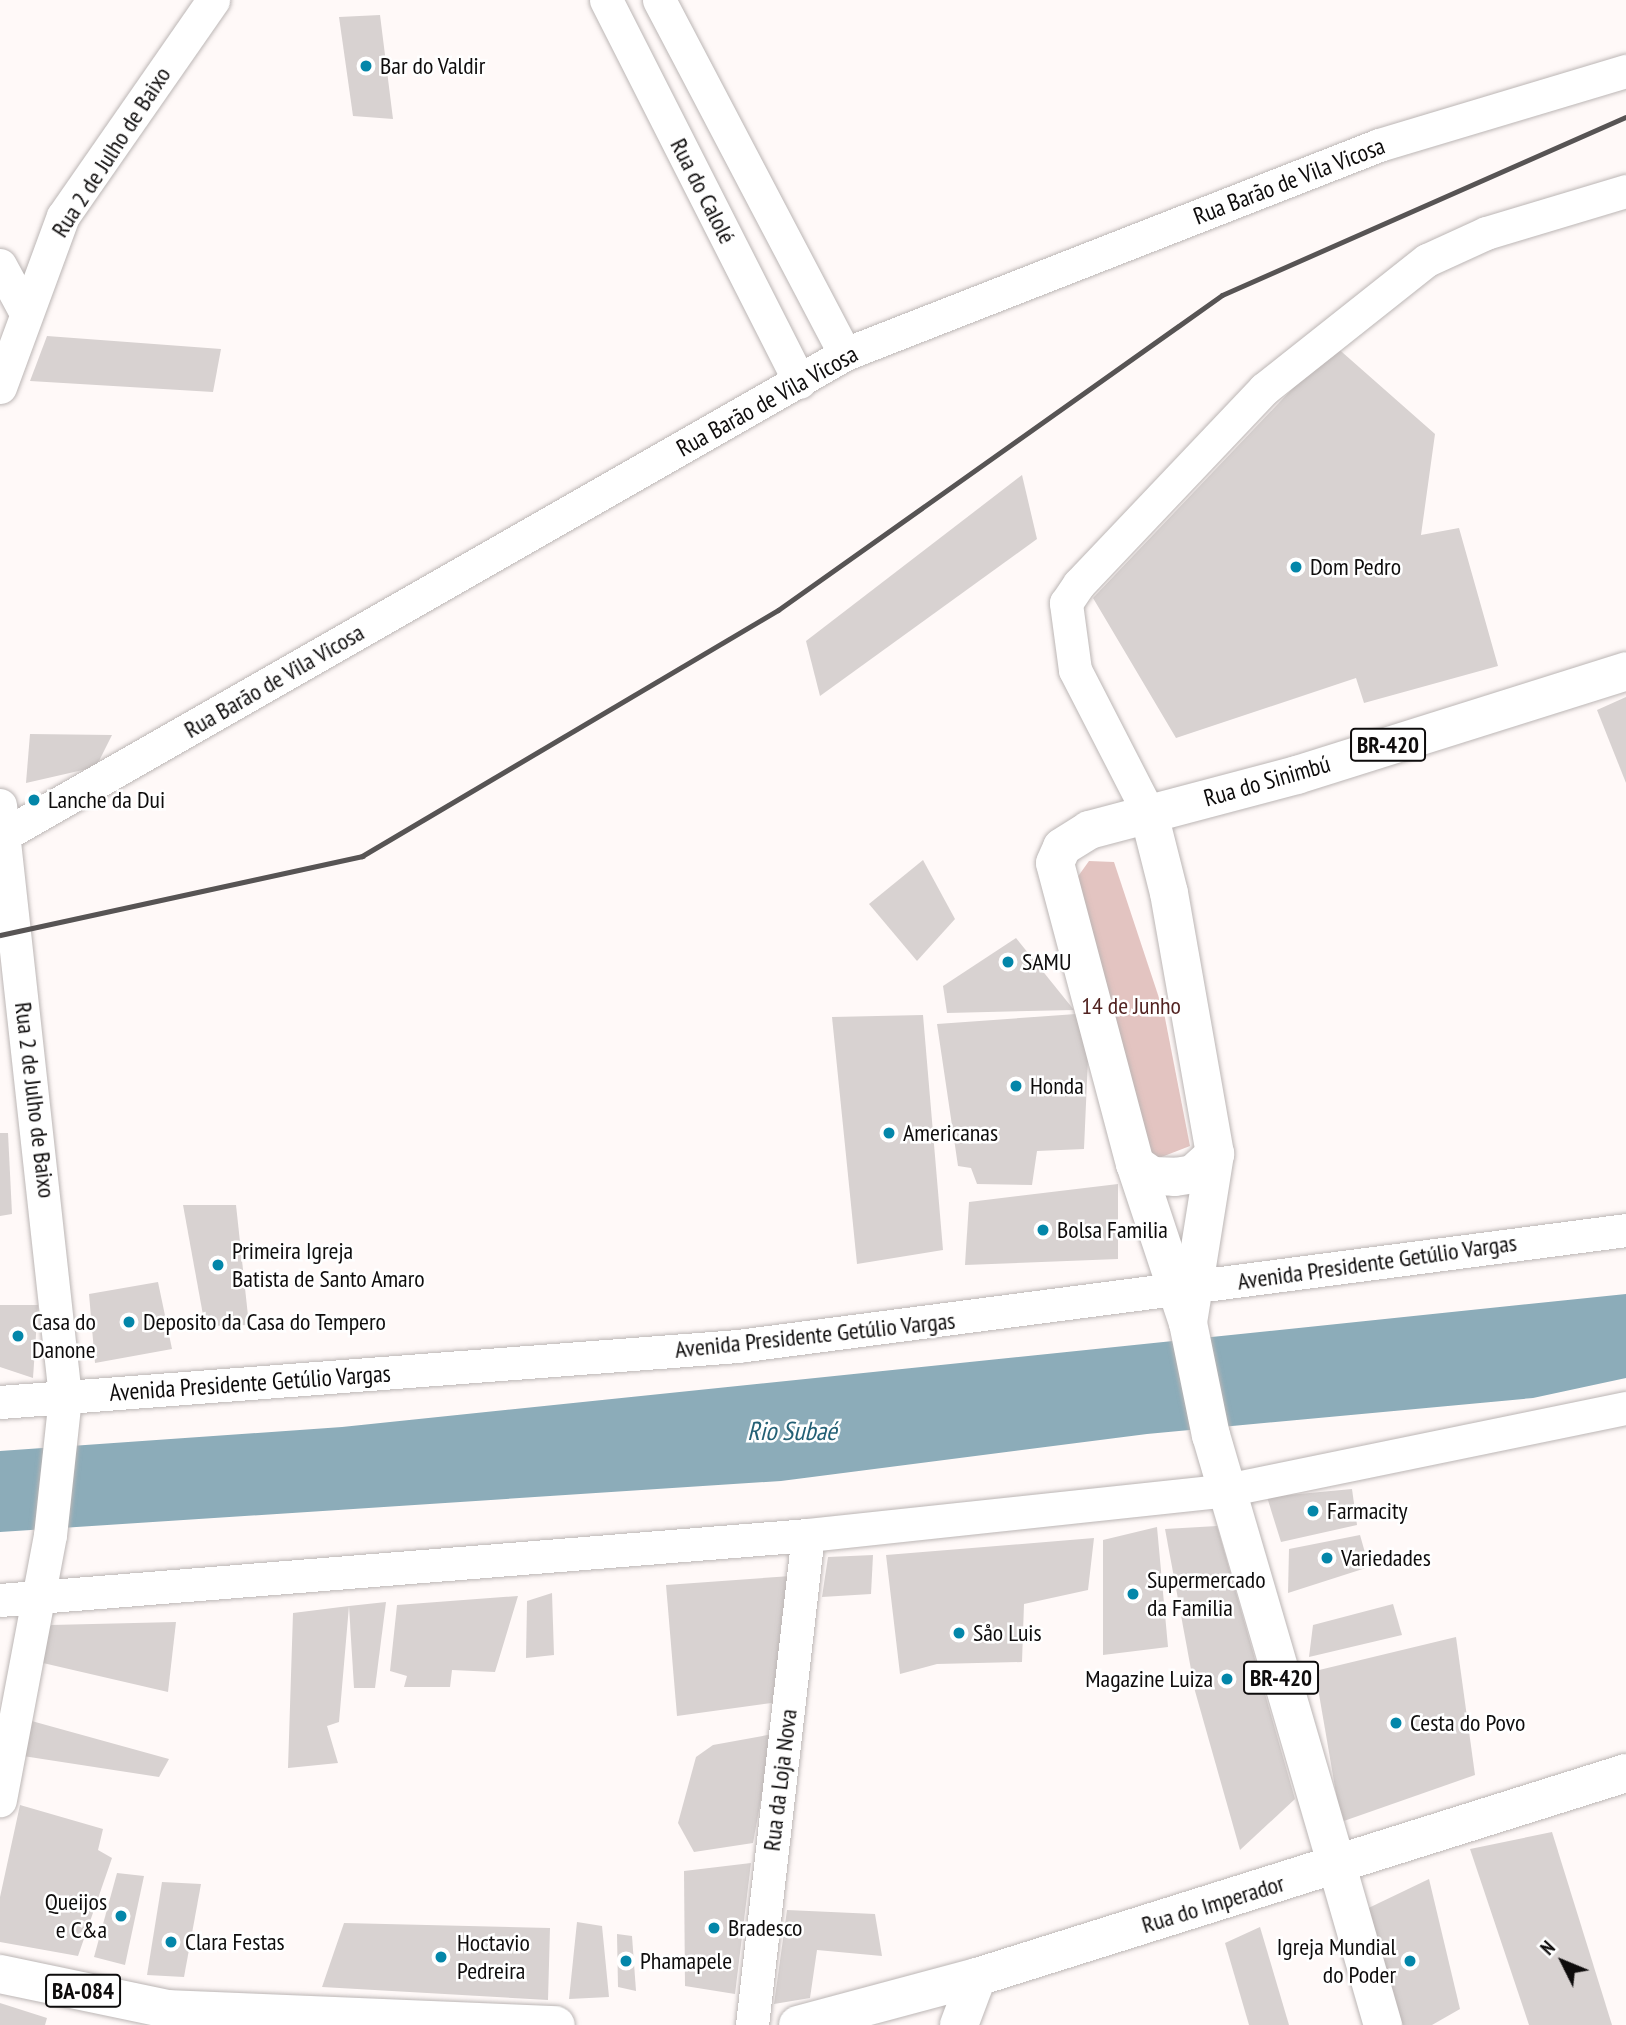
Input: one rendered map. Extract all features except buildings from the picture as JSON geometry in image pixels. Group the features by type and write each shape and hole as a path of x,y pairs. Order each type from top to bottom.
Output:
{"main road":[{"name":"Rua do Sinimbú","path":"1149,814 1297,775 1626,671"},
{"name":"BR-420","path":"1188,1309 1215,1154 1169,892 1149,814 1073,838 1055,863 1135,1164 1188,1309 1210,1436 1337,1866"},
{"path":"1135,1164 1152,1175 1175,1177 1193,1174 1215,1154"},
{"name":"Rua do Imperador","path":"798,2025 977,1977 1337,1866 1454,1823 1626,1773"},
{"path":"1337,1866 1383,2025"},
{"name":"BA-084","path":"0,1974 166,2017 556,2025"},
{"path":"959,2025 977,1977"}],"street":[{"name":"Rua 2 de Julho de Baixo","path":"0,387 63,216 213,0"},
{"name":"Rua do Calolé","path":"606,0 800,382"},
{"name":"Rua do Calolé","path":"659,0 845,354"},
{"name":"Rua Barão de Vila Vicosa","path":"1,837 845,354 1379,145 1626,71"},
{"path":"1149,814 1075,670 1066,603 1079,584 1264,389 1427,260 1486,233 1626,191"},
{"path":"0,265 26,313"},
{"name":"Rua 2 de Julho de Baixo","path":"0,804 1,837 65,1397 40,1599 0,1800"},
{"name":"Avenida Presidente Getúlio Vargas","path":"0,1402 1188,1309 1626,1230"},
{"path":"0,1600 40,1599 808,1535 1226,1490 1626,1408"},
{"name":"Rua da Loja Nova","path":"752,2025 808,1535"}],"green space":[{"name":"14 de Junho","path":"1089,861 1114,862 1164,1013 1190,1146 1146,1163 1069,889"}],"water":[{"name":"Rio Subaé","path":"1626,1294 1626,1378 1533,1398 1147,1434 781,1481 0,1532 0,1451 342,1427"}],"railway":[{"path":"0,935 362,856 778,610 1222,295 1626,117"}],"place":[{"name":"Bar do Valdir","path":"366,66"},
{"name":"Dom Pedro","path":"1296,567"},
{"name":"Lanche da Dui","path":"34,800"},
{"name":"SAMU","path":"1008,962"},
{"name":"Honda","path":"1016,1086"},
{"name":"Americanas","path":"889,1133"},
{"name":"Bolsa Familia","path":"1043,1230"},
{"name":"Primeira Igreja Batista de Santo Amaro","path":"218,1265"},
{"name":"Deposito da Casa do Tempero","path":"129,1322"},
{"name":"Casa do Danone","path":"18,1336"},
{"name":"Farmacity","path":"1313,1511"},
{"name":"Variedades","path":"1327,1558"},
{"name":"Supermercado da Familia","path":"1133,1594"},
{"name":"Såo Luis","path":"959,1633"},
{"name":"Magazine Luiza","path":"1227,1679"},
{"name":"Cesta do Povo","path":"1396,1723"},
{"name":"Queijos e C&a","path":"121,1916"},
{"name":"Bradesco","path":"714,1928"},
{"name":"Clara Festas","path":"171,1942"},
{"name":"Hoctavio Pedreira","path":"441,1957"},
{"name":"Phamapele","path":"626,1961"},
{"name":"Igreja Mundial do Poder","path":"1410,1961"}]}
